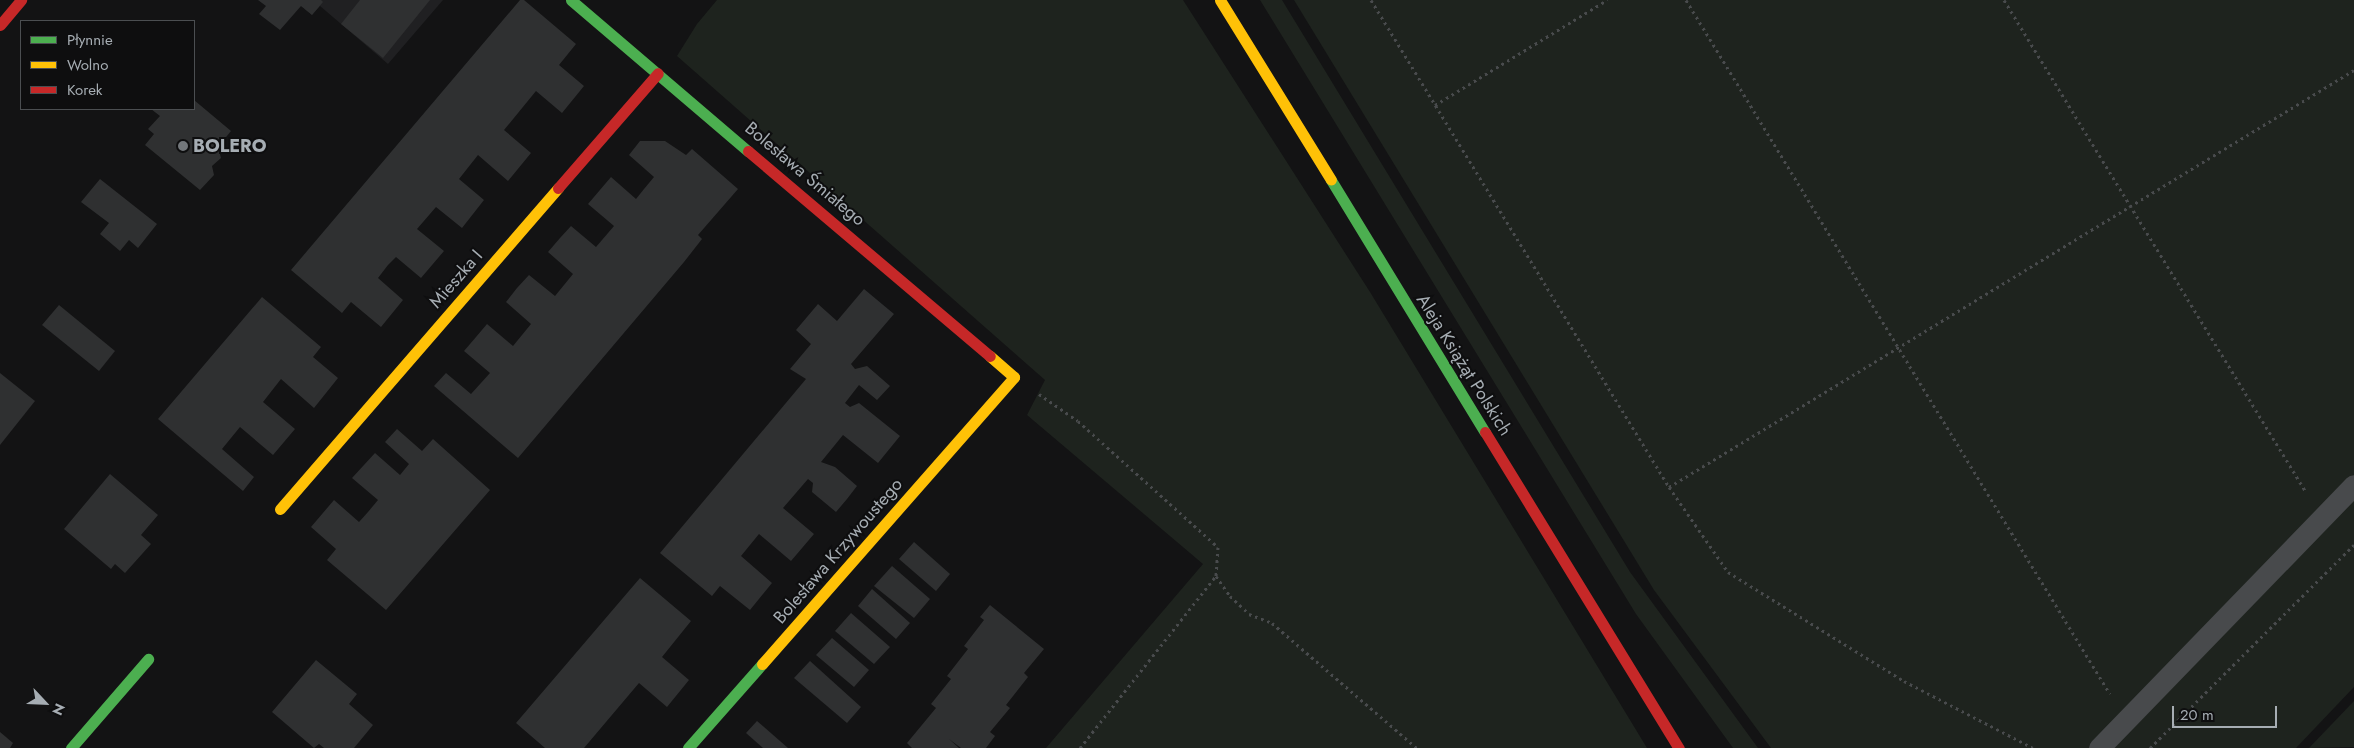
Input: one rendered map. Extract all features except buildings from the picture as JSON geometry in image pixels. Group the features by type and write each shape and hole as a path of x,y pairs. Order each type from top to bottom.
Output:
{"street":[{"path":"0,25 22,0"},
{"name":"Bolesława Śmiałego","path":"572,0 1014,377"},
{"name":"Aleja Książąt Polskich","path":"1220,0 1679,748"},
{"name":"Mieszka I","path":"280,509 658,73"},
{"name":"Bolesława Krzywoustego","path":"688,748 1014,377"},
{"path":"71,748 148,659"}],"lane":[{"path":"2100,748 2354,485"}],"path":[{"path":"1371,0 1669,487 1728,572 1904,681 2033,748"},
{"path":"1435,105 1608,0"},
{"path":"1686,0 2126,720"},
{"path":"2004,0 2322,518"},
{"path":"1669,487 2354,70"},
{"path":"1014,377 1078,421 1218,547 1216,576 1080,748"},
{"path":"2150,748 2354,545"},
{"path":"1216,576 1230,596 1249,614 1272,623 1416,748"}],"shaded area":[{"path":"294,0 443,0 388,64 320,6 312,15"},
{"path":"717,0 1183,0 1370,292 1647,748 1046,748 1203,564 1027,415 1045,380 677,56 697,24"},
{"path":"1260,0 1282,0 1630,572 1758,748 1733,748 1636,614"},
{"path":"1294,0 2354,0 2354,687 2296,748 1771,748 1654,590"},
{"path":"2354,701 2354,747 2309,748"}],"traffic: fast":[{"path":"571,0 748,151"},
{"path":"1331,180 1485,432"},
{"path":"71,748 148,659"},
{"path":"688,748 762,664"}],"traffic: slow":[{"path":"1220,0 1331,180"},
{"path":"280,509 558,188"},
{"path":"762,664 1014,377 990,356"}],"traffic: jam":[{"path":"0,25 21,0"},
{"path":"558,188 658,73"},
{"path":"748,151 990,356"},
{"path":"1485,432 1679,748"}],"place":[{"name":"BOLERO","path":"183,146"}]}
